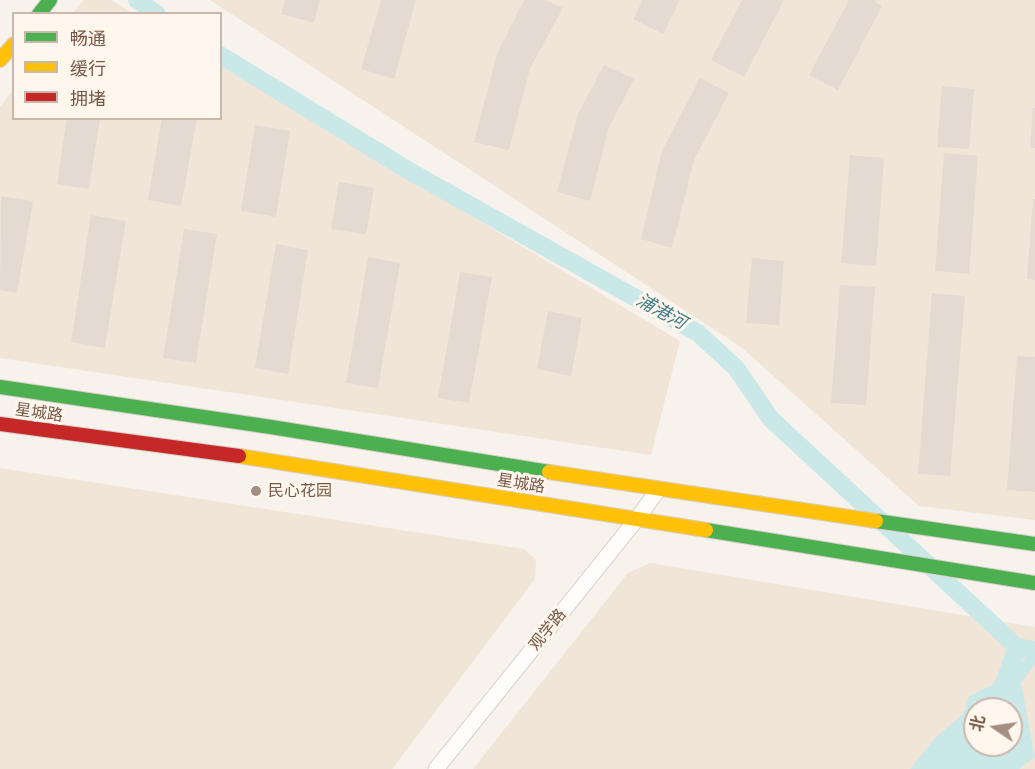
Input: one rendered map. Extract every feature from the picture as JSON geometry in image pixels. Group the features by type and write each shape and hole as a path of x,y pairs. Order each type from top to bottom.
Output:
{"street":[{"path":"41,12 50,0"},
{"path":"0,60 12,46"},
{"name":"星城路","path":"0,387 271,427 658,490 1035,544"},
{"name":"星城路","path":"0,424 263,459 1035,583"},
{"name":"观学路","path":"436,769 658,490"}],"shaded area":[{"path":"84,0 111,0 131,12 74,12"},
{"path":"210,0 1035,0 1035,520 919,506 741,347"},
{"path":"222,67 680,341 651,455 0,358 0,107 12,91 12,120 222,120"},
{"path":"0,468 524,549 536,560 535,579 392,769 0,769"},
{"path":"650,563 1035,627 1035,769 473,769 628,573"}],"water":[{"path":"1035,651 1035,665 1021,683 1035,757 1019,769 910,769 935,738 963,714 963,757 1023,757 1023,697 969,696 992,685"}],"building":[{"path":"285,0 320,0 314,23 281,14"},
{"path":"381,0 416,0 394,79 361,69"},
{"path":"524,0 545,0 563,8 530,68 509,150 474,142 497,54"},
{"path":"643,0 680,0 663,34 633,19"},
{"path":"742,0 784,0 744,77 711,60"},
{"path":"849,0 876,0 875,2 882,6 838,90 809,75"},
{"path":"604,65 634,79 609,127 590,201 557,192 578,114"},
{"path":"700,78 729,93 694,160 672,248 641,239 662,151"},
{"path":"942,86 974,89 969,149 937,147"},
{"path":"1033,108 1035,108 1035,148 1030,147"},
{"path":"67,120 100,120 89,189 57,184"},
{"path":"162,120 197,120 181,206 148,200"},
{"path":"255,125 290,131 276,217 241,211"},
{"path":"944,153 978,156 969,274 935,271"},
{"path":"850,155 884,158 876,266 841,263"},
{"path":"339,182 374,188 366,234 331,229"},
{"path":"1,196 33,201 17,293 0,290"},
{"path":"1033,199 1035,199 1035,280 1027,279"},
{"path":"91,215 126,221 105,348 71,342"},
{"path":"184,229 217,234 196,363 163,358"},
{"path":"276,244 308,250 288,374 255,368"},
{"path":"368,257 400,263 378,388 346,383"},
{"path":"752,258 784,261 779,325 746,323"},
{"path":"460,272 492,277 469,403 438,398"},
{"path":"840,285 875,287 866,405 831,403"},
{"path":"932,293 965,296 950,476 918,474"},
{"path":"548,311 582,318 571,376 537,369"},
{"path":"1017,356 1035,357 1035,492 1007,490"}],"waterway":[{"name":"浦港河","path":"137,0 154,12"},
{"name":"浦港河","path":"222,56 411,172 698,333 736,368 771,419 1017,647 1035,650"},
{"path":"999,697 1017,647"}],"traffic: fast":[{"path":"41,12 50,0"},
{"path":"0,387 271,427 549,472"},
{"path":"876,521 1035,544"},
{"path":"706,530 1035,583"}],"traffic: slow":[{"path":"0,60 12,46"},
{"path":"239,456 706,530"},
{"path":"549,472 876,521"}],"traffic: jam":[{"path":"0,424 239,456"}],"place":[{"name":"民心花园","path":"256,491"}]}
